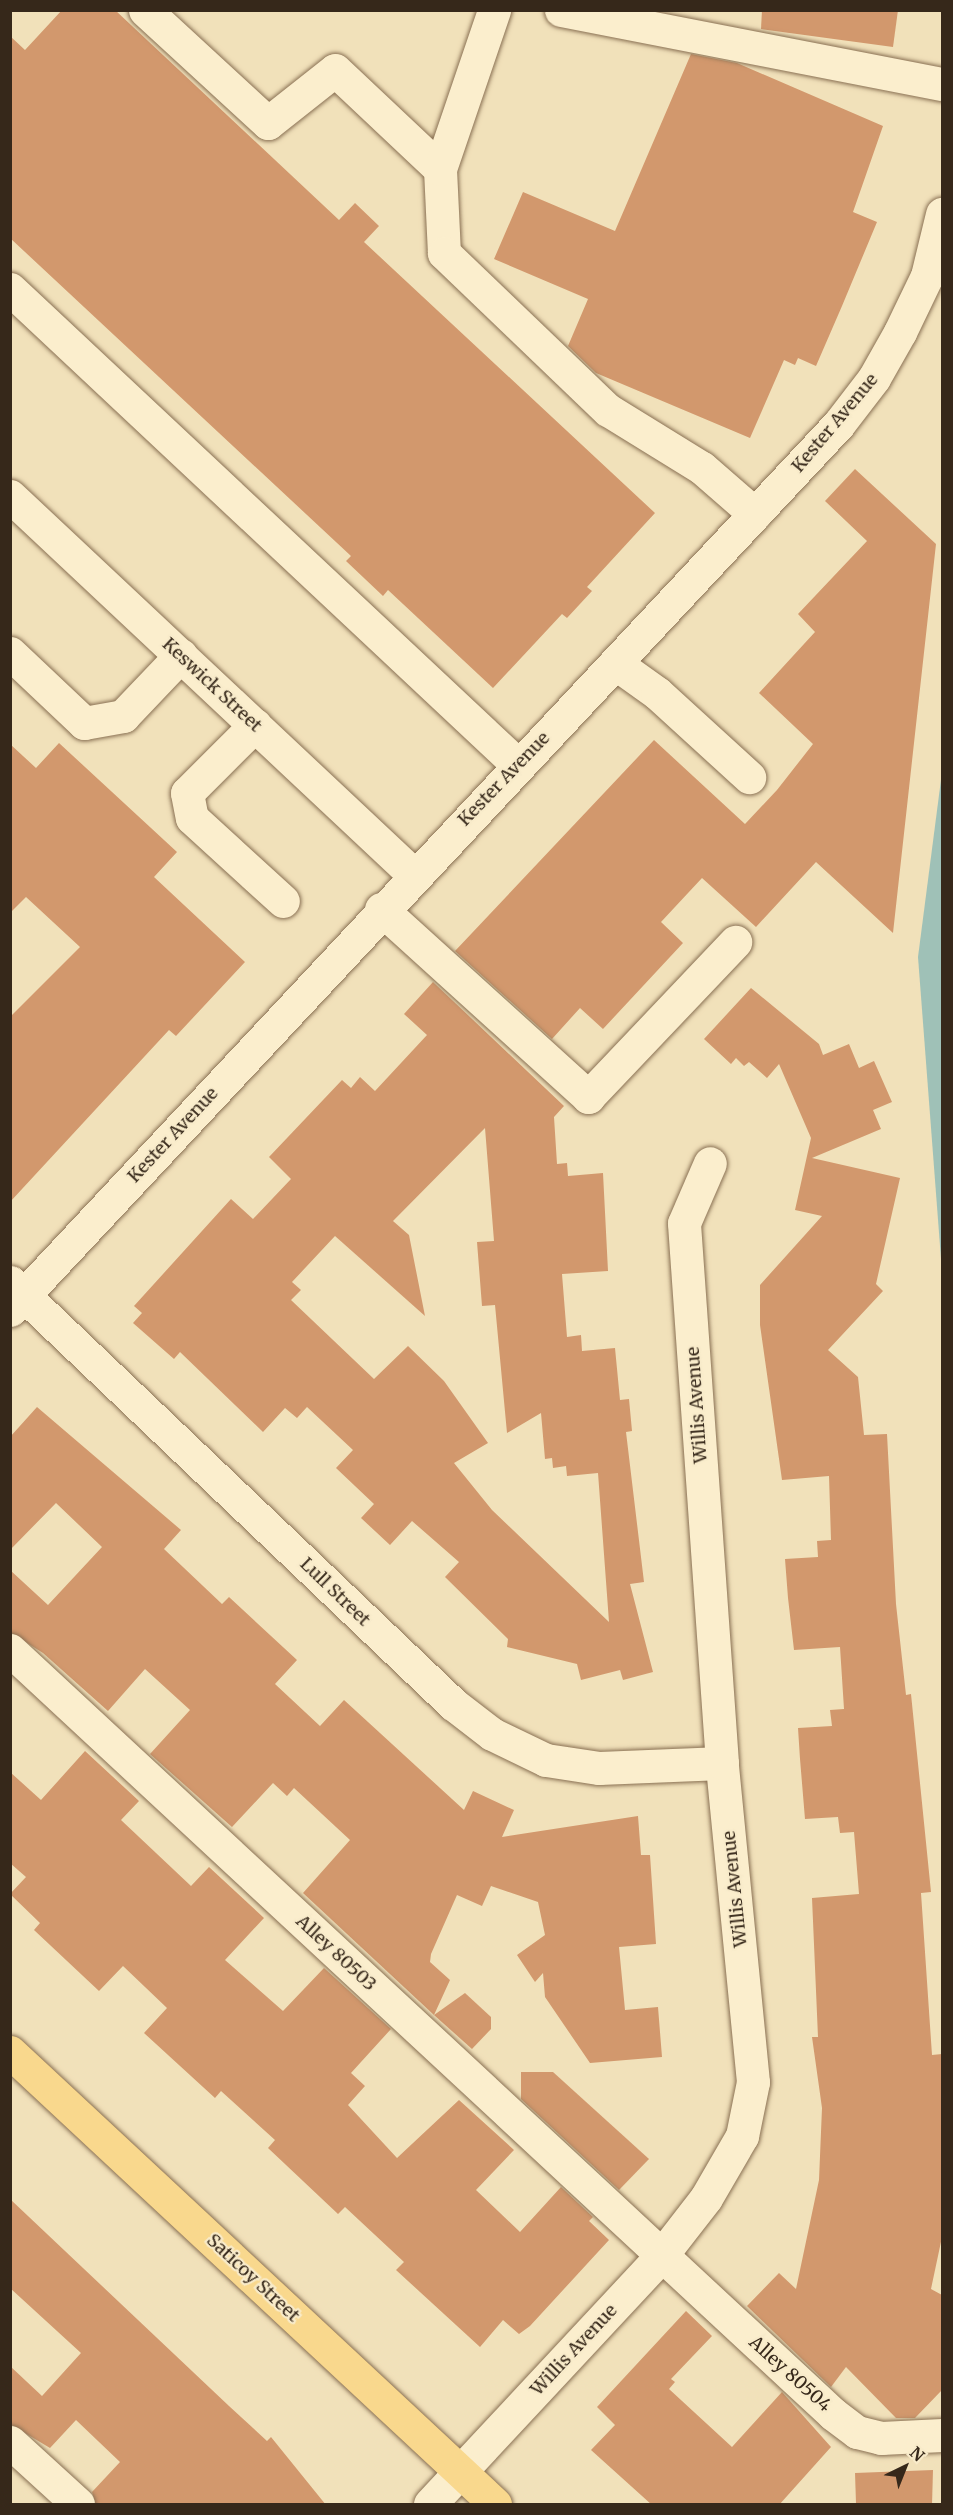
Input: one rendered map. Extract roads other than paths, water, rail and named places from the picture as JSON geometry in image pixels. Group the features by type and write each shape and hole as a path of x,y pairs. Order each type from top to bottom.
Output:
{"main road":[{"name":"Saticoy Street","path":"10,2052 495,2505"}],"street":[{"path":"145,10 268,123 335,70 440,169"},
{"path":"494,10 440,169 444,253 608,411 702,468 755,514"},
{"path":"561,10 663,20 942,84"},
{"name":"Kester Avenue","path":"15,1296 755,514 874,378 927,276 942,214"},
{"path":"10,289 518,765"},
{"name":"Keswick Street","path":"10,496 414,874"},
{"path":"10,653 84,723 123,716 181,655"},
{"path":"615,663 657,693 749,777"},
{"path":"255,725 187,793 192,818 283,901"},
{"path":"381,909 588,1097 735,942"},
{"name":"Willis Avenue","path":"430,2505 661,2256 706,2198 742,2136 753,2082 722,1763 684,1223 710,1163"},
{"name":"Lull Street","path":"15,1296 453,1704 492,1734 546,1760 598,1768 722,1763"},
{"name":"Alley 80503","path":"10,1650 661,2256"},
{"name":"Alley 80504","path":"661,2256 857,2432 881,2439 942,2435"},
{"path":"10,2442 78,2505"}],"water":[{"path":"942,772 942,1272 918,957"}]}
